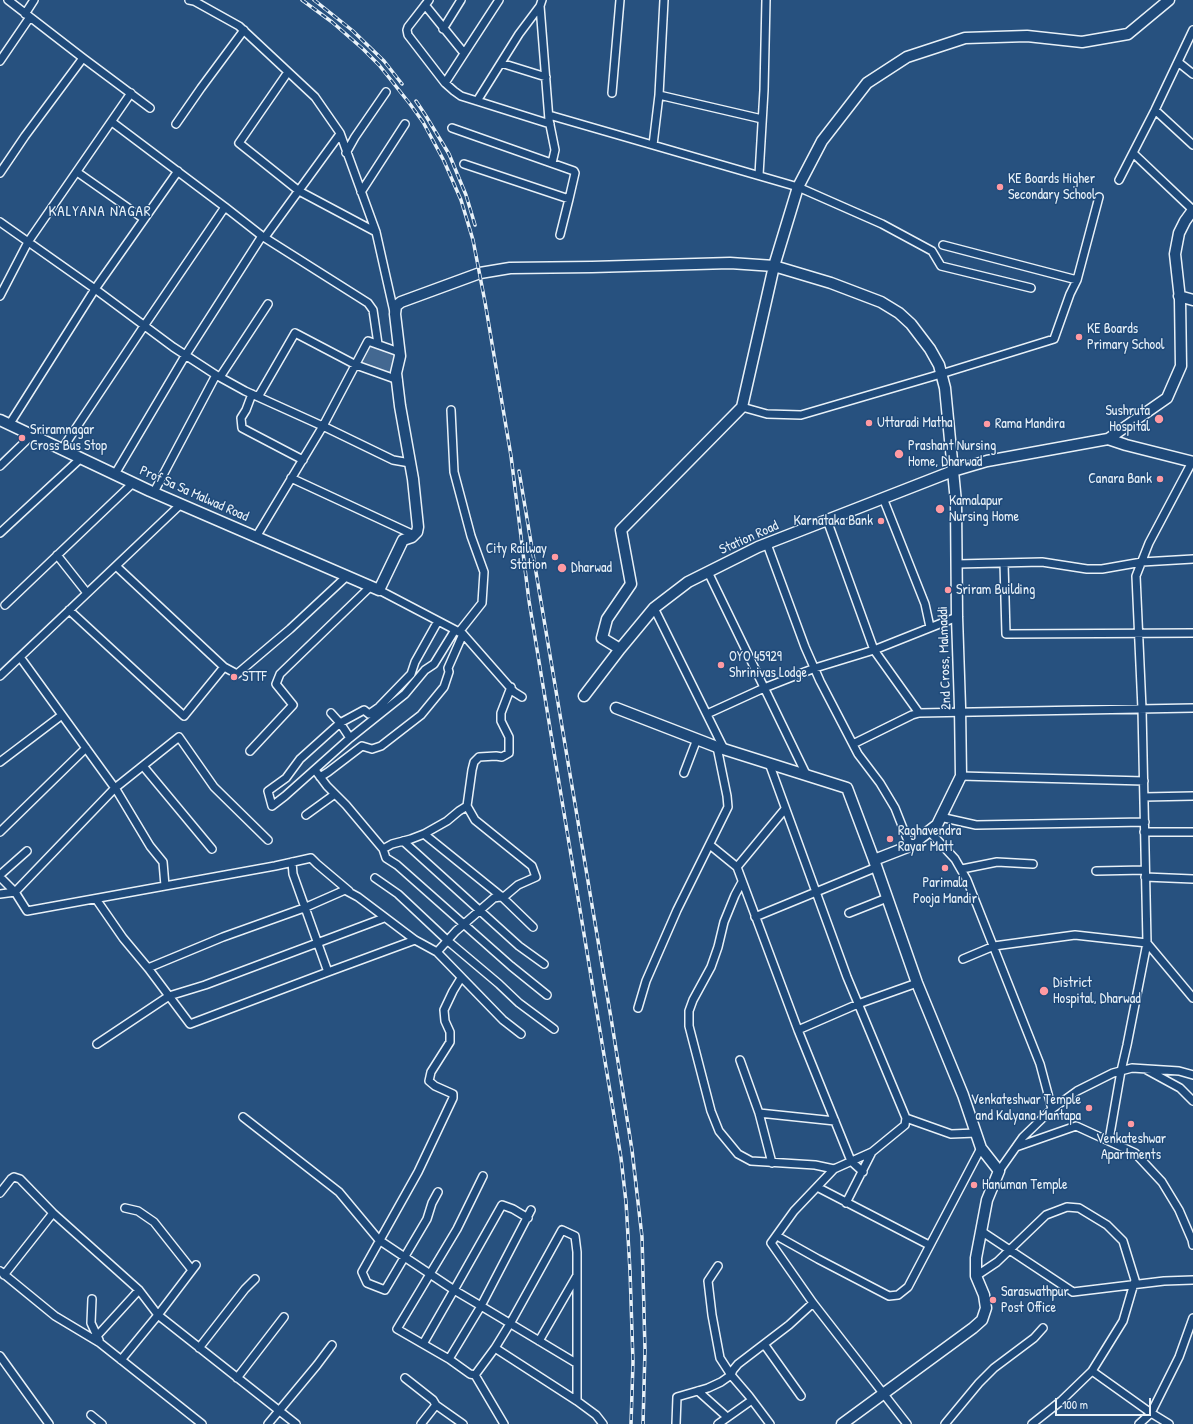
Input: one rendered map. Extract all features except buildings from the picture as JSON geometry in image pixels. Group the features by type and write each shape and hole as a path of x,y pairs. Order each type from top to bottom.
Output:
{"street":[{"path":"8,0 150,108"},
{"path":"0,61 34,0"},
{"path":"189,0 194,1 244,30 315,97 340,134 376,232 395,314 399,352 396,373 410,463 415,513 418,522 417,532 412,537 403,540 375,588 280,674 276,684 293,705 250,751"},
{"path":"443,29 461,0"},
{"path":"445,83 499,0"},
{"path":"612,93 620,0"},
{"path":"653,145 658,95 664,0"},
{"path":"759,175 764,90 766,0"},
{"path":"620,649 602,638 607,619 631,584 621,530 742,407 774,266 798,187 822,141 867,83 907,57 965,38 1027,36 1082,42 1128,34 1169,0"},
{"path":"464,53 443,29 427,3 408,27 407,33 445,83 461,96 550,124"},
{"path":"477,101 501,62 541,3"},
{"path":"541,3 549,115 555,150 552,163"},
{"path":"176,124 244,30"},
{"path":"1119,180 1155,110 1193,30"},
{"path":"0,173 25,136 83,58"},
{"path":"501,62 546,77"},
{"path":"1178,62 1193,74"},
{"path":"288,72 239,143 299,191 376,232"},
{"path":"346,153 355,137 386,92"},
{"path":"0,296 28,242 131,93"},
{"path":"658,95 762,119"},
{"path":"1155,110 1193,145"},
{"path":"549,115 798,187 882,224 932,252 941,266 1030,288"},
{"path":"112,122 264,237 368,303 373,310 378,344"},
{"path":"361,192 405,124"},
{"path":"452,128 575,171 560,235"},
{"path":"115,474 185,356 264,237 340,134"},
{"path":"1108,439 1167,398 1181,366 1179,296 1175,254 1179,233 1193,210 1133,154"},
{"path":"464,164 569,199"},
{"path":"77,172 144,219"},
{"path":"5,423 95,288 178,172"},
{"path":"742,407 767,414 801,414 941,374 1054,339 1070,294 1077,280 1099,197"},
{"path":"62,450 225,207"},
{"path":"0,222 95,288 185,356 218,376 393,460 410,463"},
{"path":"943,245 1077,280"},
{"name":"2nd Cross, Malmaddi","path":"395,314 396,306 401,302 480,273 510,268 730,263 774,266 831,283 881,302 899,313 911,324 930,349 939,365 945,388 956,502 961,776 940,816 937,826 910,846 875,864"},
{"path":"1179,296 1193,300"},
{"path":"154,492 218,376 268,304"},
{"path":"303,460 242,428 241,418 295,333 356,366 398,380"},
{"path":"256,537 323,426 356,366 368,340 399,352"},
{"path":"438,621 410,674 400,686 379,707 369,714 364,710 340,723 300,759 286,778 268,791 272,806 350,738 405,694 425,670 434,664 482,603 484,572 471,536 454,472 452,410"},
{"name":"Prof Sa Sa Malwad Road","path":"5,423 133,483 375,588"},
{"path":"0,466 32,435"},
{"path":"1108,439 1192,462 1149,544 1136,576 1142,709 1147,943 1121,1071 1109,1140"},
{"name":"Station Road","path":"584,696 654,608 688,582 708,572 767,544 953,471 986,460 1108,439"},
{"path":"0,533 81,458"},
{"path":"291,478 414,535"},
{"path":"5,605 133,483"},
{"path":"883,498 925,604 930,627"},
{"path":"0,676 181,504"},
{"path":"827,520 874,650 919,713"},
{"path":"767,544 805,647 858,754 880,783 895,808 910,846"},
{"path":"57,555 87,593"},
{"path":"956,564 1042,562 1087,569 1102,569 1142,562 1193,559"},
{"path":"1004,563 1006,634 1138,634 1193,632"},
{"path":"116,566 224,667 237,674 290,629 347,576"},
{"path":"708,572 807,776"},
{"path":"375,588 459,632 514,692 522,697"},
{"path":"638,1008 646,981 677,910 728,807 721,748 707,714 654,608"},
{"path":"69,610 184,716 224,667"},
{"path":"707,714 764,688 815,668 874,650 957,616"},
{"path":"320,777 362,746 372,749 381,746 421,715 444,687 459,632"},
{"path":"20,657 115,788 150,846 163,862 165,886"},
{"path":"437,952 464,924 494,898 502,897 518,886 536,877 532,866 475,820 466,806 474,762 479,757 502,757 509,753 509,737 501,721 501,713 511,688"},
{"path":"616,708 721,748 847,788 917,983 962,1095 981,1148 999,1171"},
{"path":"853,744 919,713 1193,708"},
{"path":"331,713 350,738"},
{"path":"0,762 62,715"},
{"path":"0,894 15,892 115,788 179,737 214,787 268,840"},
{"path":"684,773 697,739"},
{"path":"0,832 86,748"},
{"path":"769,763 858,1004 906,1118 905,1125 872,1152 834,1169 794,1211 777,1236 770,1243 813,1303 907,1424"},
{"path":"143,766 212,849"},
{"path":"315,770 383,849 386,858 396,865 511,966 547,995"},
{"path":"961,776 1144,781"},
{"path":"306,815 335,794"},
{"path":"1144,797 1193,796"},
{"path":"383,849 392,844 403,842 424,834 447,821 466,806"},
{"path":"737,868 785,809"},
{"path":"940,816 976,825 1145,822"},
{"path":"929,831 956,859 962,869 1040,1064 1052,1109"},
{"path":"1144,832 1193,832"},
{"path":"424,834 502,897 533,927"},
{"path":"403,842 519,946 544,964"},
{"path":"710,845 737,868 798,1030 851,1161 863,1172"},
{"path":"27,851 0,876 15,892 27,911 275,866 311,858 349,891 346,890 304,908 223,937 148,968"},
{"path":"292,862 293,874 304,908 328,972"},
{"path":"962,869 998,862 1033,864"},
{"path":"756,917 816,892 875,864"},
{"path":"1096,871 1193,879"},
{"path":"375,878 398,894 448,940 500,984 519,1003 554,1029"},
{"path":"742,882 724,922 711,967 692,1000 689,1011 688,1026 711,1110 719,1131 738,1154 751,1161 815,1165 834,1169"},
{"path":"346,890 358,897 415,940 437,952 503,1020 521,1034"},
{"path":"96,898 123,938 148,968 190,1024 415,940"},
{"path":"849,913 887,898"},
{"path":"97,1044 168,996 205,985 384,918"},
{"path":"963,959 994,946 1075,935 1147,943 1193,998"},
{"path":"438,1192 432,1203 427,1219 385,1290 367,1283 362,1272 418,1172 453,1098 453,1094 435,1086 429,1081 431,1072 450,1042 450,1032 445,1021 444,1010 461,978"},
{"path":"798,1030 858,1004 917,983"},
{"path":"740,1060 759,1113 772,1163"},
{"path":"842,1424 982,1320 986,1308 984,1295 976,1276 976,1258 987,1200 999,1171 1022,1137 1052,1109 1077,1091 1114,1073 1132,1068 1179,1071 1193,1074"},
{"path":"1146,1069 1180,1088 1193,1101"},
{"path":"759,1113 835,1121"},
{"path":"243,1117 339,1192 379,1240 454,1290 511,1322 576,1363"},
{"path":"906,1118 951,1134 976,1133"},
{"path":"1016,1148 1076,1126 1109,1140 1134,1153 1162,1182 1179,1210 1193,1245"},
{"path":"777,1236 889,1296 898,1295 908,1287 981,1148"},
{"path":"846,1203 872,1152"},
{"path":"483,1176 457,1229 397,1329 449,1359 470,1374 475,1375 504,1424"},
{"path":"0,1193 11,1179 14,1177 20,1179 52,1213 138,1290 158,1315 296,1424"},
{"path":"817,1187 929,1245"},
{"path":"422,1344 502,1205 513,1208 528,1218"},
{"path":"976,1276 997,1262 1046,1215 1067,1206 1079,1208 1108,1225 1123,1241 1135,1280 1123,1321 1092,1371 1061,1401 1032,1424"},
{"path":"122,1360 194,1267 154,1222 138,1211 125,1208"},
{"path":"449,1359 481,1306 532,1210"},
{"path":"52,1213 2,1273 55,1316 99,1340 202,1424"},
{"path":"475,1375 495,1348 511,1322 562,1230 575,1236 577,1252 577,1401"},
{"path":"981,1231 1073,1292 1134,1284 1193,1280"},
{"path":"718,1266 708,1281 712,1315 720,1358 770,1424"},
{"path":"539,1341 577,1276"},
{"path":"199,1348 245,1289 255,1279"},
{"path":"99,1340 138,1290"},
{"path":"92,1300 91,1323 99,1340"},
{"path":"676,1424 677,1397 714,1386 731,1374 738,1364 813,1303"},
{"path":"237,1378 284,1317"},
{"path":"1139,1424 1151,1413 1179,1357 1193,1320"},
{"path":"945,1424 994,1368 1034,1338 1043,1328"},
{"path":"764,1344 801,1396"},
{"path":"268,1424 332,1345"},
{"path":"495,1348 577,1401 596,1415 604,1424"},
{"path":"0,1356 49,1424"},
{"path":"1092,1371 1169,1424"},
{"path":"405,1378 433,1400 436,1405 463,1424"},
{"path":"698,1391 727,1417"},
{"path":"718,1424 752,1400"},
{"path":"421,1424 436,1405"},
{"path":"91,1415 102,1424"}],"shaded area":[{"path":"368,341 399,352 398,380 356,365"}],"railway":[{"path":"302,0 332,22 379,65 423,122 444,161 461,200 473,240 511,456 529,601 621,1158 626,1202 630,1271 633,1362 631,1424"},
{"path":"314,0 353,31 384,61 402,84"},
{"path":"416,101 449,154 466,195 475,225"},
{"path":"519,471 632,1150 642,1237 645,1350 643,1424"}],"place":[{"name":"KE Boards Higher Secondary School","path":"1000,187"},
{"name":"KE Boards Primary School","path":"1079,337"},
{"name":"Sushruta Hospital","path":"1159,419"},
{"name":"Uttaradi Matha","path":"869,423"},
{"name":"Rama Mandira","path":"987,424"},
{"name":"Sriramnagar Cross Bus Stop","path":"22,438"},
{"name":"Prashant Nursing Home, Dharwad","path":"899,454"},
{"name":"Canara Bank","path":"1160,479"},
{"name":"Kamalapur Nursing Home","path":"940,509"},
{"name":"Karnataka Bank","path":"881,521"},
{"name":"City Railway Station","path":"555,557"},
{"name":"Dharwad","path":"562,568"},
{"name":"Sriram Building","path":"948,590"},
{"name":"OYO 45929 Shrinivas Lodge","path":"721,665"},
{"name":"STTF","path":"234,677"},
{"name":"Raghavendra Rayar Matt","path":"890,839"},
{"name":"Parimala Pooja Mandir","path":"945,868"},
{"name":"District Hospital, Dharwad","path":"1044,991"},
{"name":"Venkateshwar Temple and Kalyana Mantapa","path":"1089,1108"},
{"name":"Venkateshwar Apartments","path":"1131,1124"},
{"name":"Hanuman Temple","path":"974,1185"},
{"name":"Saraswathpur Post Office","path":"993,1300"}],"district":[{"name":"KALYANA NAGAR","path":"100,212"}]}
